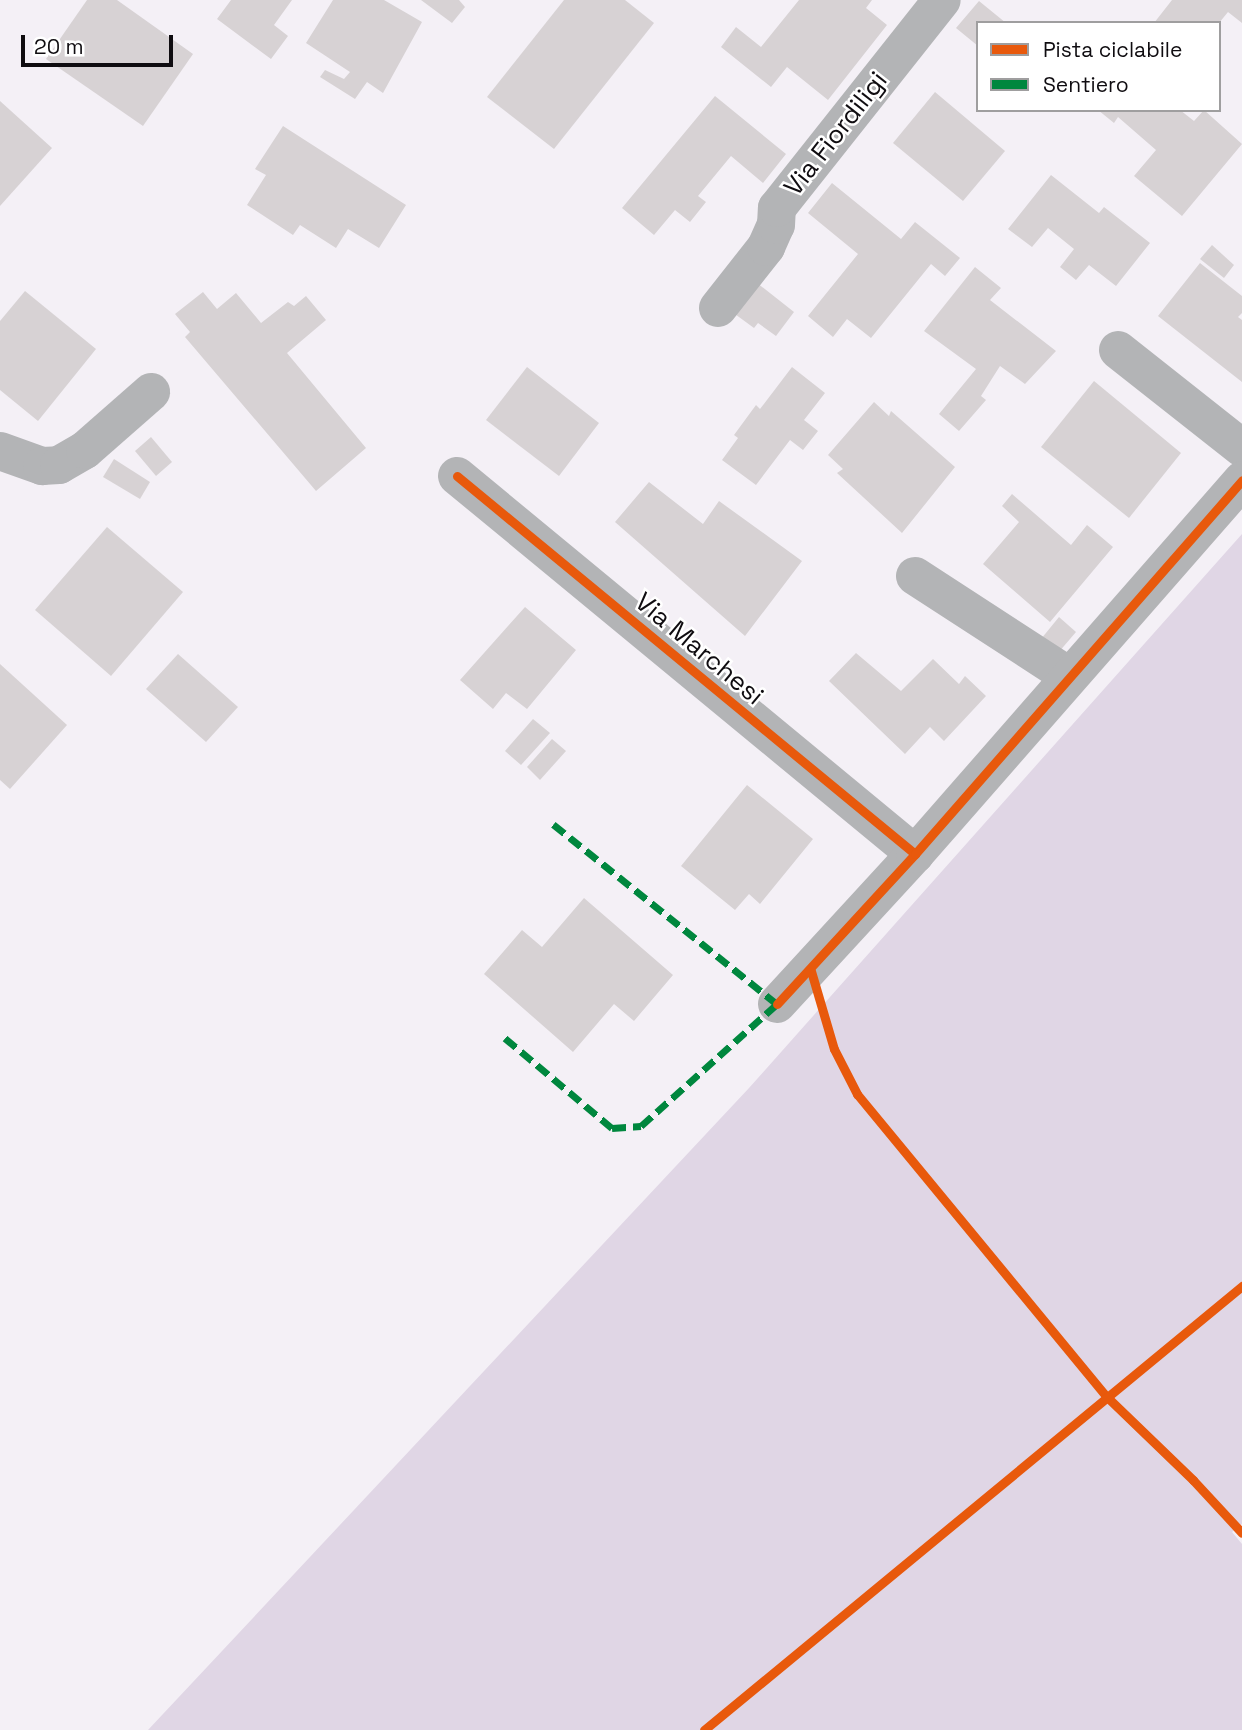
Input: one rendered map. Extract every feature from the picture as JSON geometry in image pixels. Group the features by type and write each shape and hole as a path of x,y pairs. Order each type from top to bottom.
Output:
{"street":[{"name":"Via Fiordiligi","path":"718,308 765,247 776,225 777,208 942,0"},
{"path":"1118,350 1242,448"},
{"path":"0,451 42,466 59,466 85,450 151,391"},
{"name":"Via Marchesi","path":"457,475 915,854"},
{"path":"777,1004 915,854 1242,480"},
{"path":"915,576 1069,676"}],"shaded area":[{"path":"1242,534 1242,1524 1232,1532 1242,1544 1242,1730 148,1730 749,1088"}],"building":[{"path":"87,0 117,0 193,54 143,126 46,59"},
{"path":"231,0 292,0 274,25 288,36 271,59 217,19"},
{"path":"333,0 384,0 422,22 383,93 367,82 355,99 320,77 325,70 344,79 350,72 306,43"},
{"path":"421,0 459,0 465,7 452,23"},
{"path":"564,0 625,0 654,23 554,149 487,97"},
{"path":"799,0 872,0 866,8 887,25 828,100 787,67 771,87 721,47 736,27 761,47"},
{"path":"1172,0 1242,0 1242,23 1228,12 1221,21 1156,21"},
{"path":"979,1 1004,21 976,21 976,44 956,28"},
{"path":"935,92 1005,151 963,201 893,143"},
{"path":"715,96 786,154 763,183 731,156 698,196 706,202 690,222 675,210 654,235 622,208"},
{"path":"0,101 52,148 0,206"},
{"path":"1100,112 1183,112 1194,121 1202,112 1206,112 1242,144 1182,216 1134,176 1156,150 1118,117 1114,123"},
{"path":"283,126 406,205 379,248 348,229 336,248 300,225 293,235 247,205 266,175 255,169"},
{"path":"1051,175 1099,213 1104,207 1150,243 1116,286 1089,265 1076,280 1060,267 1074,249 1048,228 1032,247 1008,229"},
{"path":"832,183 901,239 915,222 960,258 945,276 931,264 871,338 847,319 833,337 808,316 858,254 808,213"},
{"path":"1212,245 1234,265 1224,278 1200,259"},
{"path":"1200,263 1242,296 1242,313 1238,317 1242,320 1242,382 1158,316"},
{"path":"975,267 1001,288 990,300 1056,351 1025,384 1000,366 981,396 986,400 959,431 939,414 976,369 924,331"},
{"path":"752,279 794,312 776,336 758,323 754,328 728,309"},
{"path":"25,291 96,349 38,421 0,390 0,321"},
{"path":"203,292 217,309 236,293 261,323 288,302 294,306 306,296 326,320 287,353 366,448 316,491 185,337 190,332 175,314"},
{"path":"527,367 599,423 559,476 486,420"},
{"path":"792,367 825,393 804,420 818,431 803,450 790,440 756,485 722,460 738,438 734,435 756,405 760,409"},
{"path":"1094,381 1181,453 1129,518 1041,447"},
{"path":"874,402 889,416 891,411 955,467 902,533 837,473 843,469 828,455"},
{"path":"151,437 172,462 156,476 135,451"},
{"path":"114,459 150,482 140,499 103,477"},
{"path":"649,482 703,524 719,501 802,561 745,636 615,522"},
{"path":"1012,494 1071,545 1087,525 1113,547 1050,622 983,564 1019,522 1002,506"},
{"path":"107,527 183,592 111,676 35,610"},
{"path":"525,607 576,650 527,709 506,693 493,709 460,680"},
{"path":"1059,617 1076,632 1058,653 1041,639"},
{"path":"856,653 901,691 933,659 959,684 965,676 986,696 944,741 930,727 905,754 829,681"},
{"path":"178,654 238,707 206,742 146,689"},
{"path":"0,664 67,725 10,789 0,780"},
{"path":"533,719 550,733 521,765 505,751"},
{"path":"552,739 566,751 540,780 527,767"},
{"path":"747,785 813,839 760,904 749,894 735,910 681,866"},
{"path":"584,898 673,975 634,1021 614,1004 573,1052 484,974 522,930 542,947"}],"marked path":[{"path":"505,1038 612,1128 641,1126 777,1004 553,824"}],"cycle path":[{"path":"457,476 915,854"},
{"path":"777,1004 915,854 1242,480"},
{"path":"811,971 834,1049 857,1094 1107,1397 1193,1480 1242,1533"},
{"path":"704,1730 1242,1286"}]}
